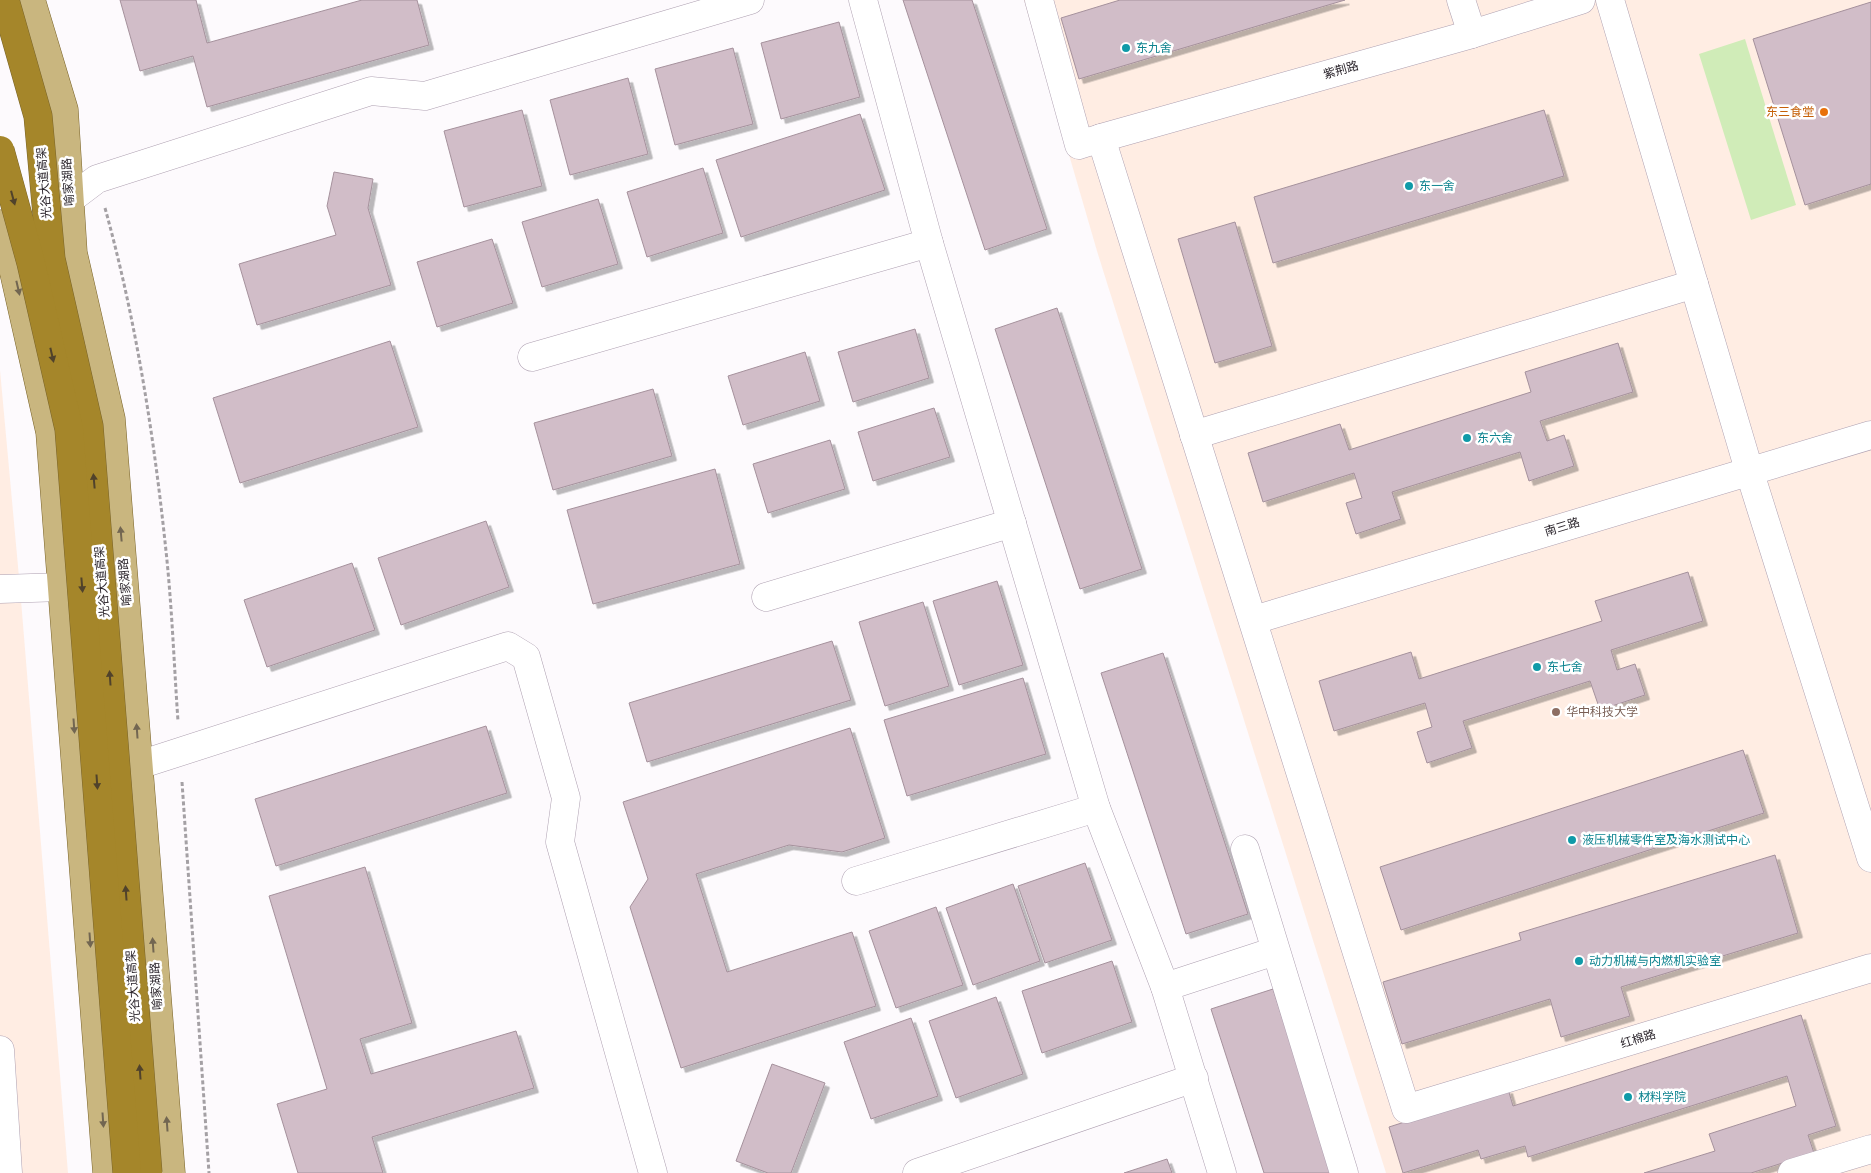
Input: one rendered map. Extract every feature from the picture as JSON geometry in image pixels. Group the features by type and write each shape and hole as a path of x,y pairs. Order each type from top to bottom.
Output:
{"highway":[{"name":"光谷大道高架","path":"5,0 38,116 51,259 89,426 148,1173"},
{"name":"光谷大道高架","path":"0,150 31,263 69,429 127,1173"}],"main road":[{"name":"喻家湖路","path":"31,0 64,110 73,253 111,420 171,1173"},
{"path":"3,240 50,432 107,1173"}],"street":[{"path":"3,240 70,200 97,179 371,91 425,96 750,0"},
{"path":"862,0 929,243 1096,808 1165,987 1222,1173"},
{"name":"紫荆路","path":"1039,0 1079,145 1472,34 1581,0"},
{"path":"1462,0 1472,34"},
{"path":"1610,0 1749,470 1871,858"},
{"path":"1101,138 1254,620"},
{"path":"532,357 929,243"},
{"path":"1194,435 1694,284"},
{"name":"南三路","path":"1254,620 1749,470 1871,435"},
{"path":"766,597 1012,523"},
{"path":"0,589 63,587"},
{"name":"红棉路","path":"1254,620 1406,1109 1871,968"},
{"path":"139,765 508,646 526,657 566,798 560,842 653,1173"},
{"path":"856,881 1096,808"},
{"path":"1245,849 1344,1173"},
{"path":"1165,987 1275,950"},
{"path":"0,1050 8,1173"},
{"path":"917,1173 1194,1078"},
{"path":"1792,1173 1871,1149"}],"shaded area":[{"name":"华中科技大学","path":"1024,0 1871,0 1871,1173 1386,1173 1097,251"},
{"path":"0,370 20,588 68,1173 0,1173"}],"green space":[{"path":"1745,39 1796,205 1751,220 1699,54"}],"building":[{"path":"120,0 196,0 207,43 362,0 417,0 429,45 207,107 193,56 140,71"},
{"path":"903,0 972,0 1047,229 985,250"},
{"name":"东九舍","path":"1120,0 1345,0 1079,79 1061,18"},
{"name":"东三食堂","path":"1871,2 1871,184 1805,205 1753,39"},
{"path":"839,22 860,97 781,119 761,43"},
{"path":"733,48 753,124 675,145 655,69"},
{"path":"628,78 648,154 570,175 550,100"},
{"path":"522,110 542,186 464,207 444,131"},
{"name":"东一舍","path":"1544,110 1564,176 1273,263 1254,197"},
{"path":"860,114 885,190 741,237 716,160"},
{"path":"703,168 723,233 647,257 627,192"},
{"path":"334,172 373,179 368,208 391,285 257,325 239,264 336,235 327,206"},
{"path":"598,199 618,264 542,287 522,222"},
{"path":"1235,222 1272,346 1215,363 1178,239"},
{"path":"492,239 513,303 437,327 417,262"},
{"path":"1057,308 1142,569 1080,589 995,329"},
{"path":"915,329 929,378 853,402 838,352"},
{"path":"390,341 418,427 240,483 213,398"},
{"name":"东六舍","path":"1618,343 1633,392 1540,421 1547,441 1564,435 1574,466 1529,481 1520,452 1392,492 1401,519 1356,534 1346,503 1362,498 1354,473 1263,502 1248,453 1340,424 1349,450 1531,392 1525,372"},
{"path":"805,352 820,401 743,425 728,376"},
{"path":"653,389 672,456 553,490 534,423"},
{"path":"934,408 950,457 873,481 858,432"},
{"path":"830,440 845,489 768,513 753,464"},
{"path":"715,469 740,564 593,604 567,510"},
{"path":"486,521 509,587 401,625 378,558"},
{"path":"352,563 375,630 267,667 244,600"},
{"name":"东七舍","path":"1688,572 1703,621 1611,650 1617,670 1635,664 1645,695 1600,710 1590,681 1463,721 1472,748 1427,763 1417,732 1432,727 1425,703 1334,731 1319,681 1411,652 1419,679 1602,621 1595,601"},
{"path":"997,581 1023,665 959,685 933,601"},
{"path":"923,602 949,686 885,706 859,622"},
{"path":"832,641 851,700 647,762 629,703"},
{"path":"1163,653 1248,914 1186,934 1101,673"},
{"path":"1023,678 1046,754 907,796 884,720"},
{"path":"486,726 507,793 276,866 255,799"},
{"path":"850,728 885,838 842,852 789,845 696,874 727,972 852,932 876,1006 681,1068 630,907 648,879 623,802"},
{"name":"液压机械零件室及海水测试中心","path":"1743,750 1764,813 1401,930 1380,867"},
{"name":"动力机械与内燃机实验室","path":"1775,855 1798,933 1621,987 1630,1016 1561,1037 1550,999 1402,1044 1383,982 1521,940 1519,933"},
{"path":"1085,863 1112,940 1045,963 1018,886"},
{"path":"365,867 412,1023 360,1039 371,1074 516,1031 534,1088 372,1137 383,1173 298,1173 277,1104 327,1089 269,896"},
{"path":"1013,884 1040,961 973,985 946,908"},
{"path":"936,907 963,985 896,1008 869,931"},
{"path":"1112,961 1132,1022 1042,1053 1022,991"},
{"path":"1273,989 1333,1173 1264,1173 1211,1009"},
{"path":"996,997 1023,1074 956,1098 929,1021"},
{"name":"材料学院","path":"1801,1015 1836,1126 1808,1135 1814,1153 1751,1173 1644,1173 1715,1151 1709,1134 1796,1106 1787,1076 1528,1157 1525,1146 1481,1159 1478,1150 1403,1173 1389,1127 1508,1089 1513,1106"},
{"path":"911,1018 938,1096 871,1119 844,1042"},
{"path":"772,1064 825,1083 791,1173 768,1173 736,1161"},
{"path":"1167,1159 1172,1173 1124,1173"}],"place":[{"name":"东九舍","path":"1126,48"},
{"name":"东三食堂","path":"1824,112"},
{"name":"东一舍","path":"1409,186"},
{"name":"东六舍","path":"1467,438"},
{"name":"东七舍","path":"1537,667"},
{"name":"华中科技大学","path":"1556,712"},
{"name":"液压机械零件室及海水测试中心","path":"1572,840"},
{"name":"动力机械与内燃机实验室","path":"1579,961"},
{"name":"材料学院","path":"1628,1097"}]}
